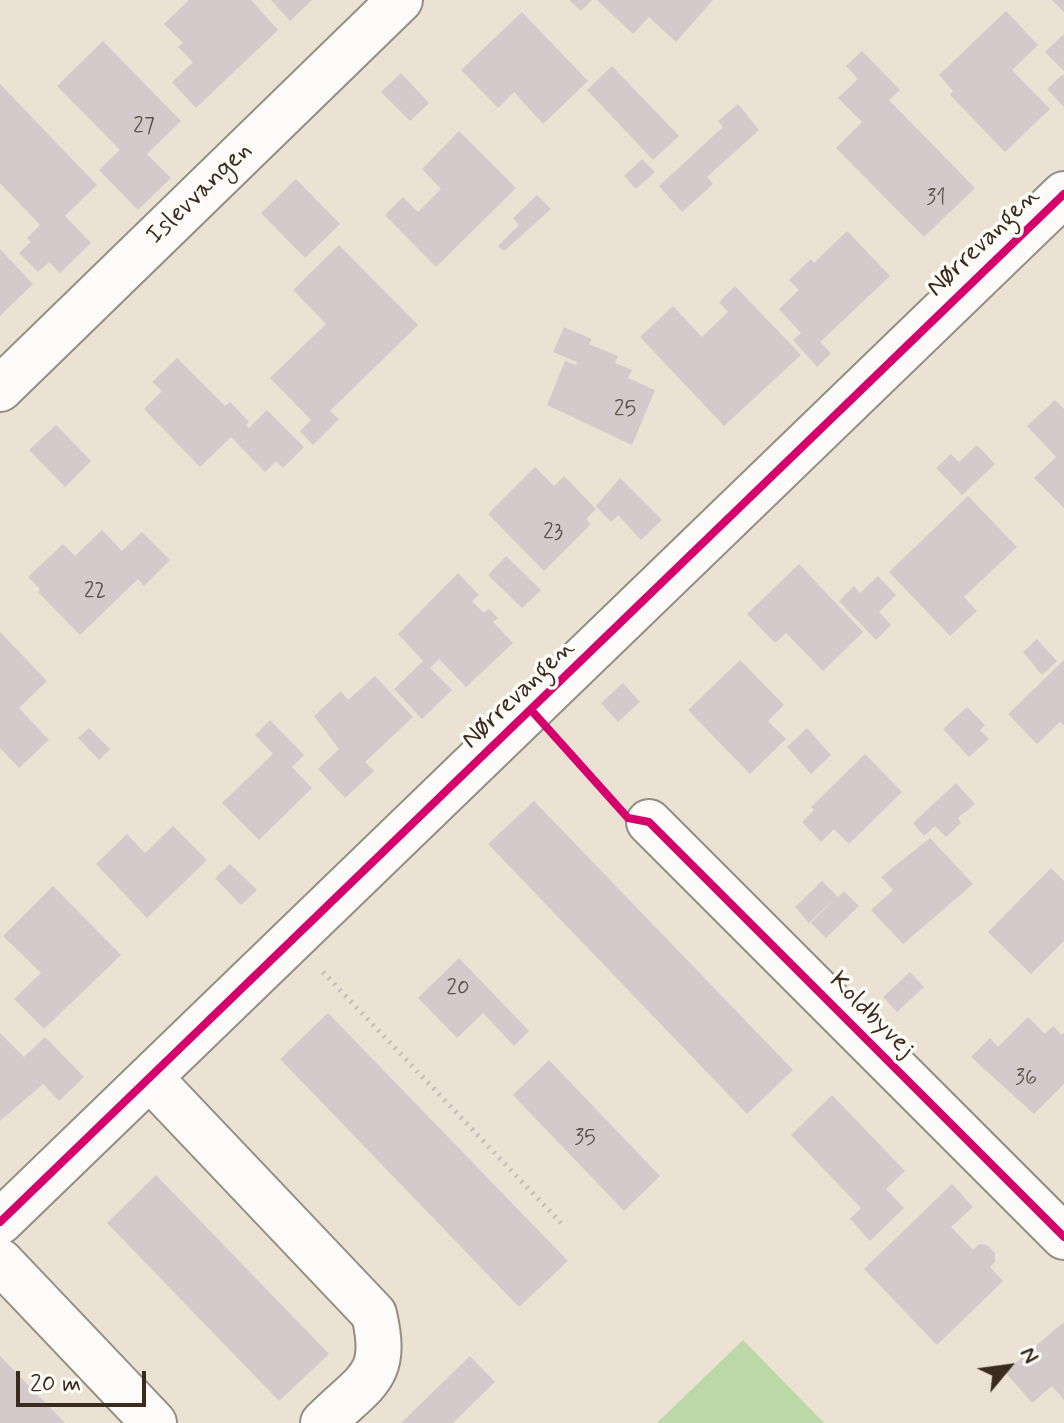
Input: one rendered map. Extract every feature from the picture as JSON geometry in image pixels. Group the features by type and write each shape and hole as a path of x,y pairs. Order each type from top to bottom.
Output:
{"street":[{"name":"Islevvangen","path":"0,389 400,0"},
{"name":"Nørrevangen","path":"0,1222 1064,194"},
{"name":"Koldbyvej","path":"649,822 1064,1237"},
{"path":"150,1078 374,1314 382,1346 377,1369 323,1423"},
{"path":"0,1261 154,1423"}],"path":[{"path":"293,941 562,1224"}],"green space":[{"path":"743,1340 824,1423 657,1423"}],"building":[{"path":"189,0 251,0 278,30 196,108 172,82 193,62 178,47 183,43 164,24"},
{"path":"271,0 312,0 290,21"},
{"path":"569,0 592,0 581,11"},
{"path":"597,0 713,0 676,42 649,17 633,34"},
{"path":"1052,0 1064,0 1064,12"},
{"path":"1006,11 1038,45 1012,70 1050,109 1005,152 950,95 953,91 939,75"},
{"path":"522,12 588,81 543,124 514,92 498,108 461,70"},
{"path":"1064,34 1064,71 1045,52"},
{"path":"103,41 181,121 147,154 171,178 138,210 99,170 120,150 57,86"},
{"path":"862,51 900,90 889,100 975,188 924,237 836,148 862,122 838,98 858,79 846,66"},
{"path":"612,66 679,136 653,160 587,90"},
{"path":"401,73 429,103 410,121 381,92"},
{"path":"1064,76 1064,107 1047,89"},
{"path":"0,84 97,185 65,216 91,243 60,273 49,262 38,272 19,253 31,242 27,238 40,225 0,183"},
{"path":"738,104 759,130 707,177 713,184 682,212 659,186 723,127 718,121"},
{"path":"459,131 516,188 436,267 385,215 403,197 418,212 441,189 422,169"},
{"path":"642,159 655,172 636,189 624,176"},
{"path":"296,179 340,224 305,258 261,213"},
{"path":"537,195 551,209 504,251 498,246 519,225 513,218"},
{"path":"847,231 890,276 820,342 831,353 817,367 793,340 801,333 779,309 799,290 789,280 811,259 814,263"},
{"path":"339,245 418,325 330,411 339,419 313,445 300,431 311,420 270,378 326,324 293,290"},
{"path":"0,249 33,284 0,316"},
{"path":"735,286 801,355 724,426 640,337 673,306 702,337 728,312 719,302"},
{"path":"564,327 592,339 589,344 618,356 615,363 632,370 628,378 655,390 632,445 547,405 565,361 576,365 577,362 553,352"},
{"path":"177,358 225,406 230,402 249,422 246,425 249,428 267,410 304,447 283,468 276,461 265,472 231,437 200,467 144,409 162,391 152,382"},
{"path":"1055,400 1064,409 1064,508 1034,478 1056,457 1027,426"},
{"path":"56,425 91,461 65,487 29,450"},
{"path":"977,445 995,464 962,495 936,468 951,454 959,462"},
{"path":"535,467 554,486 564,476 596,509 586,519 591,524 544,571 488,514"},
{"path":"620,478 662,520 641,540 618,515 611,522 596,506"},
{"path":"968,496 1017,547 964,597 977,611 950,636 889,572"},
{"path":"102,530 122,551 142,532 170,560 144,586 138,579 80,635 38,592 40,589 28,577 63,544 75,556"},
{"path":"506,556 541,590 522,608 488,575"},
{"path":"799,564 863,632 823,671 786,633 775,643 747,614"},
{"path":"458,573 479,595 472,601 484,613 489,609 498,618 493,622 513,643 466,687 439,659 430,668 452,690 422,719 394,689 423,661 398,634"},
{"path":"878,576 896,595 879,612 891,625 876,640 839,601 854,586 860,593"},
{"path":"0,632 47,681 19,708 49,740 19,768 0,748"},
{"path":"1037,639 1057,661 1042,675 1023,652"},
{"path":"740,660 784,705 768,721 786,739 750,774 688,710"},
{"path":"1064,660 1064,725 1060,722 1037,744 1008,714"},
{"path":"375,676 413,717 365,762 374,771 345,798 318,769 339,749 314,716 341,691 348,700"},
{"path":"623,683 640,702 618,722 601,703"},
{"path":"967,707 985,725 980,730 989,739 969,757 943,729"},
{"path":"270,720 304,755 292,767 312,788 259,840 222,803 273,754 255,735"},
{"path":"89,728 110,749 99,760 78,738"},
{"path":"807,728 831,755 811,774 787,747"},
{"path":"865,754 902,792 849,844 834,829 821,842 802,822 814,810 811,807"},
{"path":"956,783 975,804 958,818 961,823 946,837 935,826 924,836 913,823"},
{"path":"534,801 793,1070 747,1114 488,844"},
{"path":"173,826 207,860 147,918 96,864 127,834 145,853"},
{"path":"930,838 973,884 903,944 871,910 893,890 881,877"},
{"path":"230,864 257,890 241,905 215,878"},
{"path":"1051,868 1064,881 1064,941 1031,974 988,932"},
{"path":"822,881 838,897 844,891 859,906 826,938 811,923 834,899 809,923 795,907"},
{"path":"53,886 121,955 44,1029 14,999 41,973 3,936"},
{"path":"459,958 529,1031 514,1046 483,1013 457,1038 418,998"},
{"path":"910,972 924,987 897,1012 883,997"},
{"path":"328,1013 568,1261 519,1307 280,1059"},
{"path":"1028,1017 1045,1034 1053,1026 1062,1035 1064,1033 1064,1084 1034,1114 971,1057 990,1038 998,1047"},
{"path":"0,1033 24,1057 45,1037 84,1077 59,1101 43,1084 0,1121"},
{"path":"549,1060 660,1176 624,1211 513,1095"},
{"path":"832,1095 905,1171 886,1189 904,1208 870,1241 850,1219 861,1208 791,1135"},
{"path":"156,1175 329,1354 279,1401 107,1223"},
{"path":"952,1184 973,1207 951,1227 973,1250 979,1244 987,1245 995,1253 995,1262 990,1267 1003,1281 937,1345 864,1269"},
{"path":"1064,1322 1064,1400 1052,1386 1032,1403 1005,1372"},
{"path":"0,1356 65,1423 0,1423"},
{"path":"470,1356 495,1382 453,1423 401,1423"}],"cycle path":[{"path":"0,1222 1064,194"},
{"path":"532,711 628,818 649,822 1064,1237"}]}
